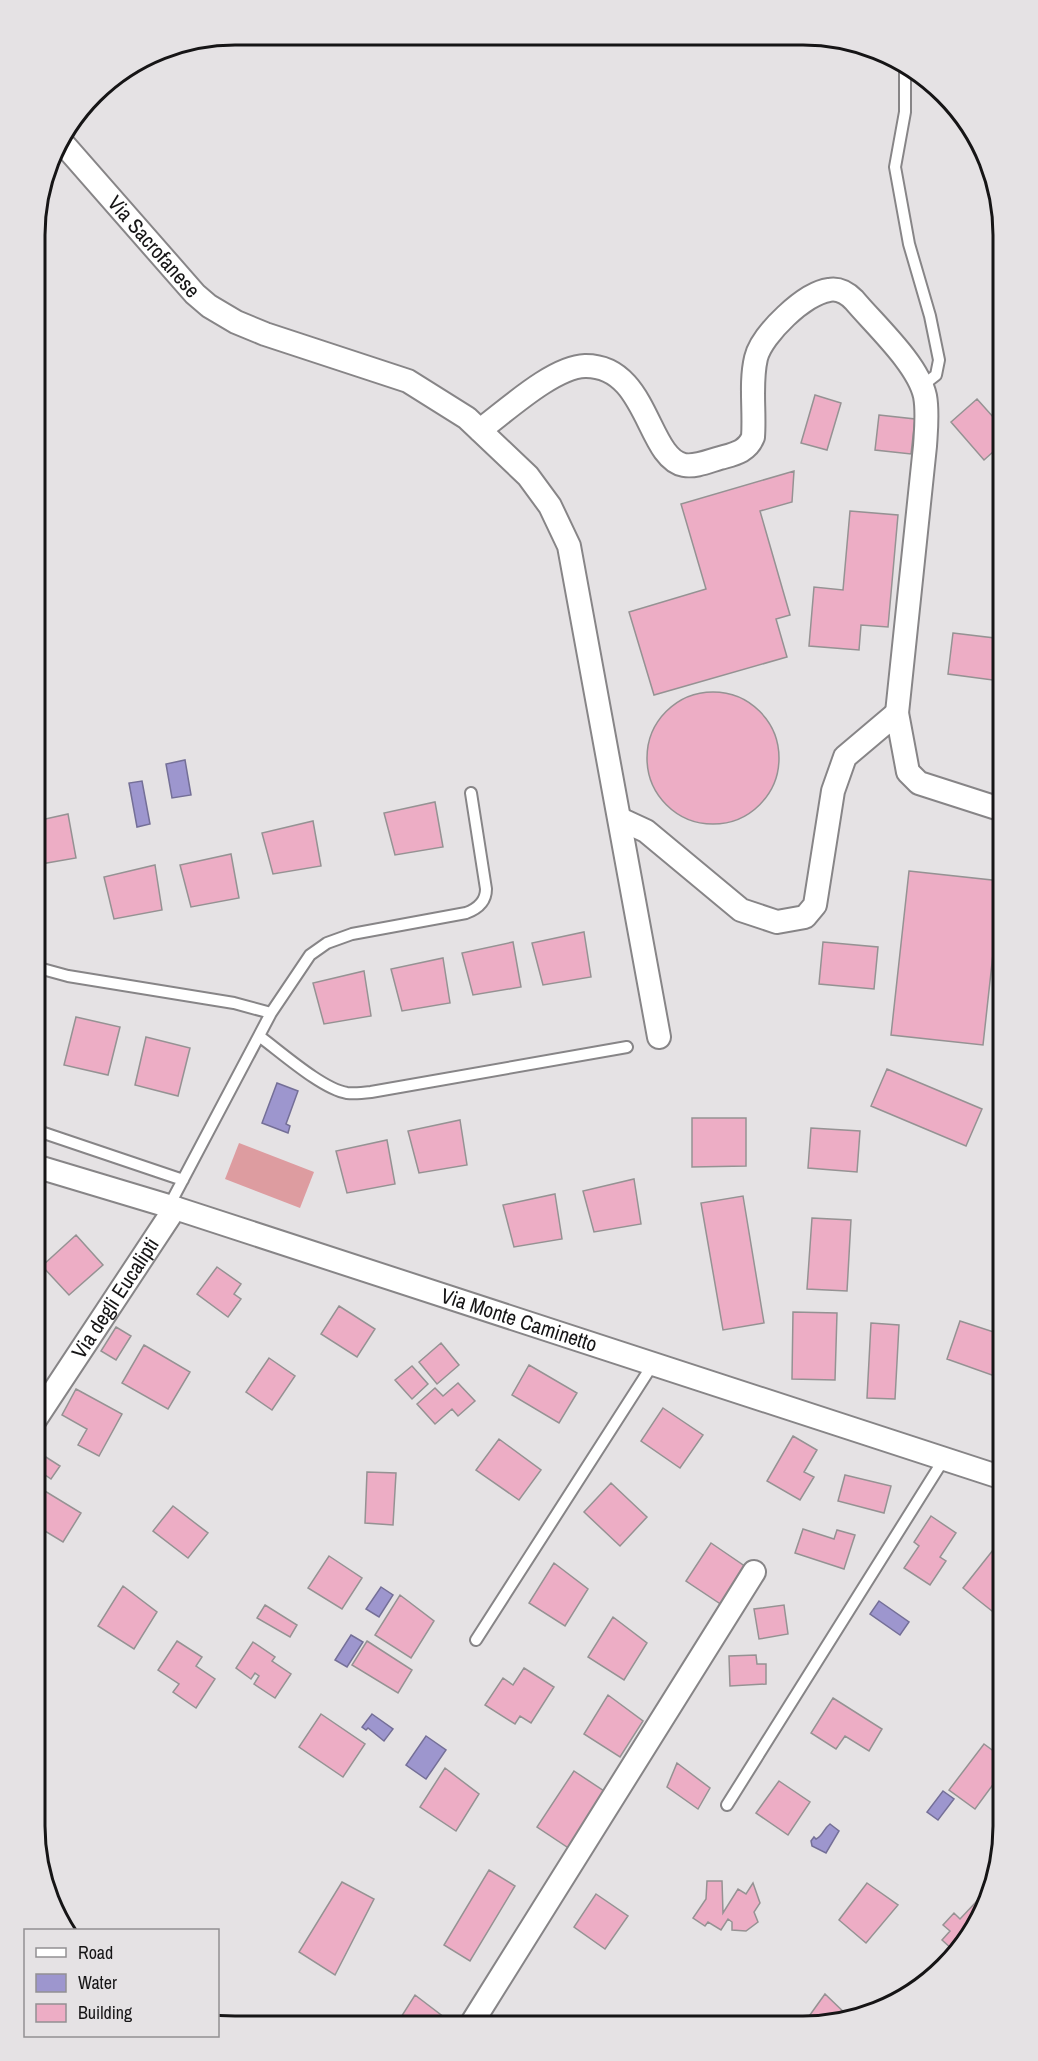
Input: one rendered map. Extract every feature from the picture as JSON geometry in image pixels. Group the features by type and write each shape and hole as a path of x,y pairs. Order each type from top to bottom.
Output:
{"street":[{"name":"Via Sacrofanese","path":"67,148 195,294 209,306 236,322 265,334 408,381 467,418 528,476 550,506 569,546 659,1037"},
{"path":"480,430 546,381 566,370 586,366 610,373 624,382 635,396 668,455 680,464 693,466 740,452 751,443 753,437 754,375 760,346 771,331 814,295 831,289 844,292 854,300 915,371 922,386 926,404 925,447 897,713 908,772 919,783 993,807"},
{"path":"620,819 646,831 741,910 777,922 805,917 815,905 834,791 845,758 897,713"},
{"name":"Via Monte Caminetto","path":"45,1169 172,1207 993,1475"},
{"name":"Via degli Eucalipti","path":"45,1404 172,1207"},
{"path":"476,2016 753,1572"}],"lane":[{"path":"905,75 905,112 895,167 909,244 930,316 939,360 936,375 922,386"},
{"path":"172,1207 183,1179 271,1013 310,956 327,943 366,930 466,913 482,903 486,889 471,793"},
{"path":"45,970 68,976 234,1003 271,1013"},
{"path":"259,1036 324,1084 354,1094 627,1047"},
{"path":"45,1133 183,1179"},
{"path":"476,1640 653,1364"},
{"path":"727,1804 944,1459"}],"shaded area":[{"path":"239,1143 314,1172 300,1208 225,1179"}],"water":[{"path":"185,760 191,795 172,798 166,764"},
{"path":"142,781 150,824 137,827 129,783"},
{"path":"277,1083 298,1091 286,1124 290,1126 288,1133 262,1123"},
{"path":"381,1587 393,1595 379,1617 366,1609"},
{"path":"879,1601 909,1622 900,1635 870,1614"},
{"path":"351,1635 363,1642 347,1667 335,1660"},
{"path":"372,1714 393,1729 384,1741 368,1728 366,1730 362,1727"},
{"path":"426,1736 446,1750 426,1779 406,1765"},
{"path":"943,1791 954,1799 938,1820 927,1812"},
{"path":"830,1824 839,1831 826,1853 812,1846 811,1841 814,1837 816,1839 820,1836"}],"building":[{"path":"815,395 841,403 827,450 801,443"},
{"path":"977,399 993,417 993,452 984,460 951,422"},
{"path":"879,415 915,419 911,454 875,450"},
{"path":"794,471 792,502 760,511 790,615 776,619 787,657 654,695 629,612 706,589 681,504"},
{"path":"850,511 898,515 888,627 861,625 859,650 809,646 814,587 843,590"},
{"path":"953,633 993,638 993,680 948,674"},
{"path":"713,692 738,697 760,711 774,733 779,758 774,783 760,805 738,819 713,824 688,819 666,805 652,783 647,758 652,733 666,711 688,697"},
{"path":"435,802 443,847 395,855 384,813"},
{"path":"68,814 76,858 45,863 45,819"},
{"path":"313,821 321,866 273,874 262,833"},
{"path":"231,854 239,898 191,907 180,865"},
{"path":"155,865 162,910 114,919 104,877"},
{"path":"909,871 993,880 993,954 983,1045 891,1035"},
{"path":"584,932 591,977 543,985 532,943"},
{"path":"513,942 521,987 473,995 462,953"},
{"path":"823,942 878,947 874,989 819,984"},
{"path":"443,958 450,1003 402,1011 391,969"},
{"path":"364,971 371,1016 324,1024 313,983"},
{"path":"76,1017 120,1027 108,1075 64,1065"},
{"path":"146,1037 190,1048 178,1096 135,1085"},
{"path":"887,1069 982,1109 966,1146 871,1106"},
{"path":"692,1118 746,1118 746,1166 692,1167"},
{"path":"460,1120 467,1165 419,1173 408,1131"},
{"path":"811,1128 860,1131 857,1172 808,1168"},
{"path":"387,1140 395,1184 347,1193 336,1151"},
{"path":"634,1179 641,1224 594,1232 583,1191"},
{"path":"555,1194 562,1239 514,1247 503,1205"},
{"path":"743,1196 764,1323 723,1330 701,1203"},
{"path":"812,1218 851,1220 847,1291 807,1289"},
{"path":"76,1235 103,1265 69,1295 45,1269 45,1263"},
{"path":"217,1267 241,1284 234,1294 241,1299 228,1317 197,1294"},
{"path":"339,1306 375,1329 357,1357 321,1334"},
{"path":"793,1312 837,1313 835,1380 792,1379"},
{"path":"960,1321 993,1332 993,1375 947,1359"},
{"path":"871,1323 899,1325 895,1399 867,1398"},
{"path":"116,1327 131,1336 116,1360 101,1351"},
{"path":"441,1343 459,1365 437,1384 419,1362"},
{"path":"144,1345 190,1372 168,1409 122,1383"},
{"path":"269,1358 295,1376 272,1410 246,1392"},
{"path":"529,1365 577,1393 559,1423 512,1395"},
{"path":"412,1366 428,1384 412,1399 395,1380"},
{"path":"458,1383 475,1401 458,1416 452,1409 435,1424 417,1404 435,1388 443,1396"},
{"path":"76,1389 122,1414 99,1456 78,1445 87,1429 62,1415"},
{"path":"663,1408 703,1435 680,1468 641,1441"},
{"path":"793,1436 817,1450 804,1472 814,1477 800,1500 767,1481"},
{"path":"499,1439 541,1470 519,1500 476,1470"},
{"path":"45,1456 60,1466 51,1479 45,1475"},
{"path":"367,1472 396,1473 393,1525 365,1523"},
{"path":"845,1475 891,1486 884,1513 838,1501"},
{"path":"611,1483 647,1517 620,1546 584,1512"},
{"path":"45,1491 81,1513 63,1542 45,1531"},
{"path":"173,1506 208,1533 188,1558 153,1531"},
{"path":"931,1516 956,1533 940,1557 946,1561 930,1585 904,1568 919,1546 914,1542"},
{"path":"803,1529 834,1539 837,1530 855,1535 844,1569 795,1553"},
{"path":"711,1543 746,1567 722,1605 686,1581"},
{"path":"993,1550 992,1611 963,1588"},
{"path":"329,1556 362,1578 342,1609 308,1588"},
{"path":"554,1563 588,1589 565,1626 529,1603"},
{"path":"123,1586 157,1612 134,1649 98,1626"},
{"path":"400,1595 434,1621 411,1658 375,1635"},
{"path":"265,1605 297,1625 290,1637 257,1618"},
{"path":"784,1605 788,1634 759,1639 754,1609"},
{"path":"613,1617 647,1643 624,1680 588,1657"},
{"path":"177,1641 202,1657 196,1666 215,1679 196,1708 173,1692 179,1684 158,1670"},
{"path":"367,1641 412,1670 398,1693 352,1665"},
{"path":"253,1642 275,1657 272,1661 291,1674 275,1698 254,1684 259,1676 255,1673 251,1679 236,1668"},
{"path":"756,1655 757,1664 766,1664 766,1684 730,1686 729,1656"},
{"path":"524,1668 554,1687 531,1723 520,1716 515,1724 485,1705 503,1678 513,1685"},
{"path":"608,1695 643,1721 620,1757 584,1734"},
{"path":"833,1698 882,1729 869,1751 845,1736 836,1749 811,1733"},
{"path":"321,1714 365,1744 343,1777 299,1747"},
{"path":"984,1744 993,1751 993,1785 975,1809 949,1790"},
{"path":"677,1763 710,1788 698,1809 667,1787"},
{"path":"445,1768 479,1794 456,1831 420,1807"},
{"path":"574,1771 607,1793 570,1849 537,1827"},
{"path":"779,1781 810,1802 788,1835 756,1813"},
{"path":"489,1870 515,1886 470,1961 444,1945"},
{"path":"707,1881 722,1881 723,1913 738,1889 746,1894 753,1883 760,1903 754,1912 758,1922 746,1931 732,1930 732,1922 728,1919 721,1930 708,1922 705,1926 693,1918 706,1899"},
{"path":"342,1882 374,1899 335,1975 299,1952"},
{"path":"867,1883 898,1905 866,1943 839,1920"},
{"path":"596,1894 628,1916 605,1949 574,1927"},
{"path":"977,1901 968,1921 949,1947 942,1940 950,1931 943,1925 954,1913 960,1919"},
{"path":"825,1994 843,2011 816,2016 809,2016"},
{"path":"415,1995 442,2016 402,2016"}]}
